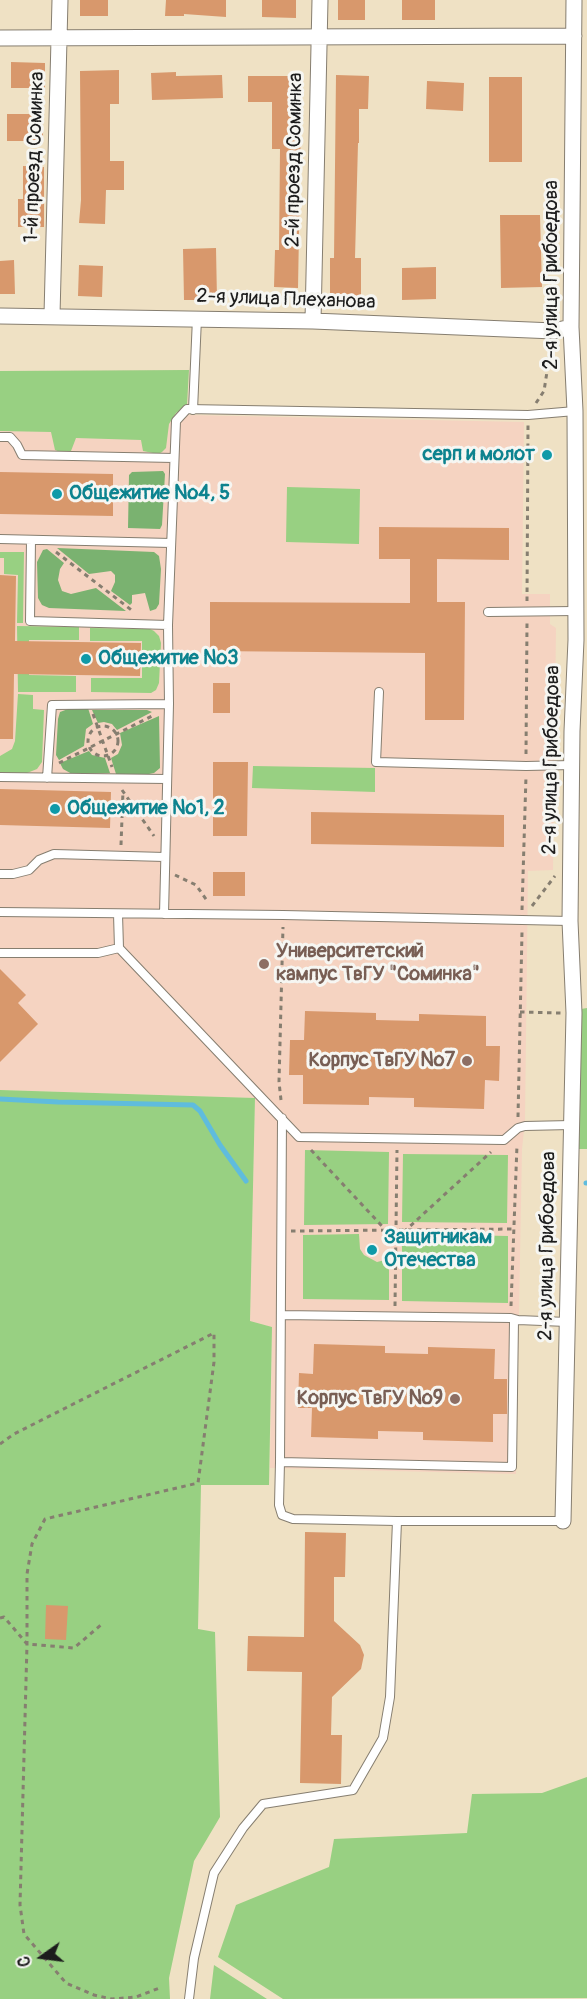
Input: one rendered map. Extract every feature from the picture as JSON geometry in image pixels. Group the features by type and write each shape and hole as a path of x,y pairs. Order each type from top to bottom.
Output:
{"street":[{"name":"1-й проезд Соминка","path":"52,315 60,0"},
{"name":"2-й проезд Соминка","path":"313,321 320,0"},
{"name":"2-я улица Грибоедова","path":"563,1521 574,1013 570,921 572,765 581,640 575,611 575,411 571,327 574,0"},
{"path":"0,38 574,36"},
{"name":"2-я улица Плеханова","path":"0,315 313,321 554,331 571,327"}],"lane":[{"path":"193,410 197,318"},
{"path":"164,914 169,704 168,625 176,421 187,410 528,415 575,411"},
{"path":"0,437 10,437 17,444 22,455 174,458"},
{"path":"0,539 171,543"},
{"path":"31,540 30,621 168,625"},
{"path":"488,612 575,611"},
{"path":"379,692 376,762 572,765"},
{"path":"49,778 52,705 169,704"},
{"path":"0,777 167,779"},
{"path":"0,874 29,870 39,860 54,854 165,857"},
{"path":"0,912 570,921"},
{"path":"118,914 119,948 299,1137 504,1140 518,1128 525,1126 571,1125"},
{"path":"0,953 98,953 119,948"},
{"path":"282,1118 278,1496 282,1515 293,1519 563,1521"},
{"path":"281,1315 567,1322"},
{"path":"280,1462 512,1467 512,1319"},
{"path":"189,1999 194,1958 214,1873 243,1828 264,1804 353,1790 384,1738 390,1697 397,1521"}],"path":[{"path":"512,1319 526,766 528,415 544,391 554,331"},
{"path":"49,778 60,762 156,714 158,704"},
{"path":"107,726 117,734 117,748 107,756 97,755 89,748 89,736 97,727 107,726"},
{"path":"97,727 116,779"},
{"path":"128,786 120,786 155,838 156,830"},
{"path":"121,856 123,790"},
{"path":"165,871 196,885 209,904"},
{"path":"532,906 557,874"},
{"path":"282,1118 279,1082 283,915"},
{"path":"520,1012 574,1013"},
{"path":"299,1137 395,1240"},
{"path":"395,1316 397,1139"},
{"path":"395,1240 504,1140"},
{"path":"281,1231 514,1229"},
{"path":"0,1444 14,1434 214,1333 214,1362 198,1483 45,1519 32,1544 27,1574 20,1905 24,1934 66,1983 94,1995 112,1999 136,1997 162,1987"},
{"path":"0,1618 4,1617 27,1644 74,1648 102,1624"}],"shaded area":[{"name":"Университетский кампус ТвГУ \"Соминка\"","path":"189,370 187,415 524,422 522,594 550,594 550,624 556,628 553,870 528,871 525,1121 522,1149 516,1474 270,1468 272,1327 250,1322 255,1098 0,1090 0,371"}],"green space":[{"path":"189,370 187,405 176,413 169,424 166,448 158,454 143,451 141,440 76,438 71,451 63,453 55,450 51,432 0,431 0,371"},
{"path":"163,471 165,474 160,529 128,528 129,475 132,472"},
{"path":"287,487 360,489 359,544 286,542"},
{"path":"57,548 154,552 159,556 161,569 159,604 156,609 150,611 145,593 132,595 130,605 111,591 115,575 111,571 89,574"},
{"path":"47,549 64,563 58,580 62,591 71,594 96,588 126,611 49,608 42,605 38,598 37,562 43,550"},
{"path":"0,552 24,552 23,623 17,623 18,575 4,574 4,558 0,558"},
{"path":"17,626 79,627 79,640 29,640 29,675 76,676 76,692 18,692"},
{"path":"90,628 150,629 154,631 161,643 159,683 156,690 151,693 91,692 91,678 142,678 142,641 90,641"},
{"path":"18,694 33,695 33,709 44,710 42,762 37,769 27,773 0,773 0,756 12,749 15,741"},
{"path":"88,708 93,724 86,729 84,746 59,760 56,755 60,712 68,709"},
{"path":"92,710 147,710 152,712 117,730 112,724 98,723"},
{"path":"159,716 160,768 154,773 144,775 116,774 111,758 118,754 122,745 120,733"},
{"path":"89,751 92,755 105,758 110,773 72,774 63,769 60,763"},
{"path":"253,766 375,768 375,792 252,788"},
{"path":"587,1008 587,1149 579,1149 581,1009"},
{"path":"0,1090 255,1098 250,1321 272,1327 269,1485 201,1485 198,1629 215,1632 220,1817 194,1861 169,1978 170,1999 0,1999"},
{"path":"305,1150 389,1152 388,1224 304,1225"},
{"path":"403,1154 508,1155 507,1223 402,1222"},
{"path":"359,1234 360,1249 364,1255 377,1262 389,1259 389,1300 303,1299 303,1235"},
{"path":"413,1234 508,1236 508,1303 402,1301 402,1241"},
{"path":"587,1777 587,1998 283,1999 218,1957 236,1905 329,1867 334,1839 467,1833 472,1794 542,1793"},
{"path":"214,1965 267,1999 210,1999"}],"building":[{"path":"80,0 108,0 108,16 80,16"},
{"path":"166,0 226,0 226,17 184,14 184,16 165,16"},
{"path":"262,0 296,0 296,18 262,17"},
{"path":"338,0 365,0 365,20 338,20"},
{"path":"402,0 435,0 435,20 402,20"},
{"path":"11,62 45,63 45,88 11,88"},
{"path":"119,70 119,104 110,104 110,161 124,161 124,190 106,190 105,224 79,223 81,200 80,71"},
{"path":"176,72 176,76 222,75 223,98 152,100 151,73"},
{"path":"336,75 369,76 368,109 359,109 355,258 361,258 361,299 330,299 330,258 334,258"},
{"path":"248,76 293,76 293,119 301,120 298,288 274,287 275,250 279,250 280,149 272,149 272,102 248,102"},
{"path":"489,77 522,77 522,162 489,162"},
{"path":"427,81 464,83 463,111 426,109"},
{"path":"7,114 43,114 43,141 7,141"},
{"path":"23,166 44,167 44,227 18,227 18,199 23,199"},
{"path":"500,215 540,215 542,287 501,288"},
{"path":"216,248 217,300 184,300 183,249"},
{"path":"14,260 15,294 0,294 0,261"},
{"path":"79,265 103,266 102,297 78,296"},
{"path":"436,267 436,299 402,300 402,268"},
{"name":"Общежитие №4, 5","path":"0,472 113,474 113,516 0,514"},
{"path":"379,527 509,528 509,560 437,559 437,602 465,602 464,720 425,720 425,653 210,651 210,602 410,603 410,559 379,559"},
{"path":"0,575 16,576 15,641 141,643 140,676 14,674 13,739 0,739"},
{"path":"213,683 230,683 230,713 213,713"},
{"path":"213,762 248,762 247,836 213,836"},
{"name":"Общежитие №1, 2","path":"0,789 111,792 110,828 0,825"},
{"path":"311,812 504,815 504,847 311,844"},
{"path":"213,872 245,872 245,896 213,896"},
{"path":"0,969 26,995 18,1003 38,1024 0,1062"},
{"path":"305,1011 376,1013 376,1020 419,1021 419,1014 486,1016 486,1046 500,1046 499,1081 485,1080 484,1109 414,1107 414,1098 369,1097 369,1105 303,1104 303,1075 289,1075 290,1040 304,1040"},
{"path":"314,1344 385,1346 385,1353 428,1354 428,1347 495,1349 494,1379 507,1379 507,1414 493,1414 493,1442 423,1440 423,1432 378,1431 378,1439 311,1437 312,1408 298,1408 299,1373 313,1374"},
{"path":"305,1532 346,1533 345,1577 334,1577 334,1621 360,1645 364,1655 361,1669 332,1697 331,1735 342,1735 341,1784 300,1783 302,1672 247,1671 248,1636 304,1637"},
{"path":"46,1605 68,1606 66,1640 45,1639"}],"waterway":[{"path":"0,1099 193,1105 200,1111 220,1145 246,1181"}],"place":[{"name":"серп и молот","path":"547,455"},
{"name":"Общежитие №4, 5","path":"57,494"},
{"name":"Общежитие №3","path":"86,659"},
{"name":"Общежитие №1, 2","path":"55,809"},
{"name":"Университетский кампус ТвГУ \"Соминка\"","path":"264,964"},
{"name":"Корпус ТвГУ №7","path":"467,1061"},
{"name":"Защитникам Отечества","path":"372,1250"},
{"name":"Корпус ТвГУ №9","path":"455,1399"}]}
